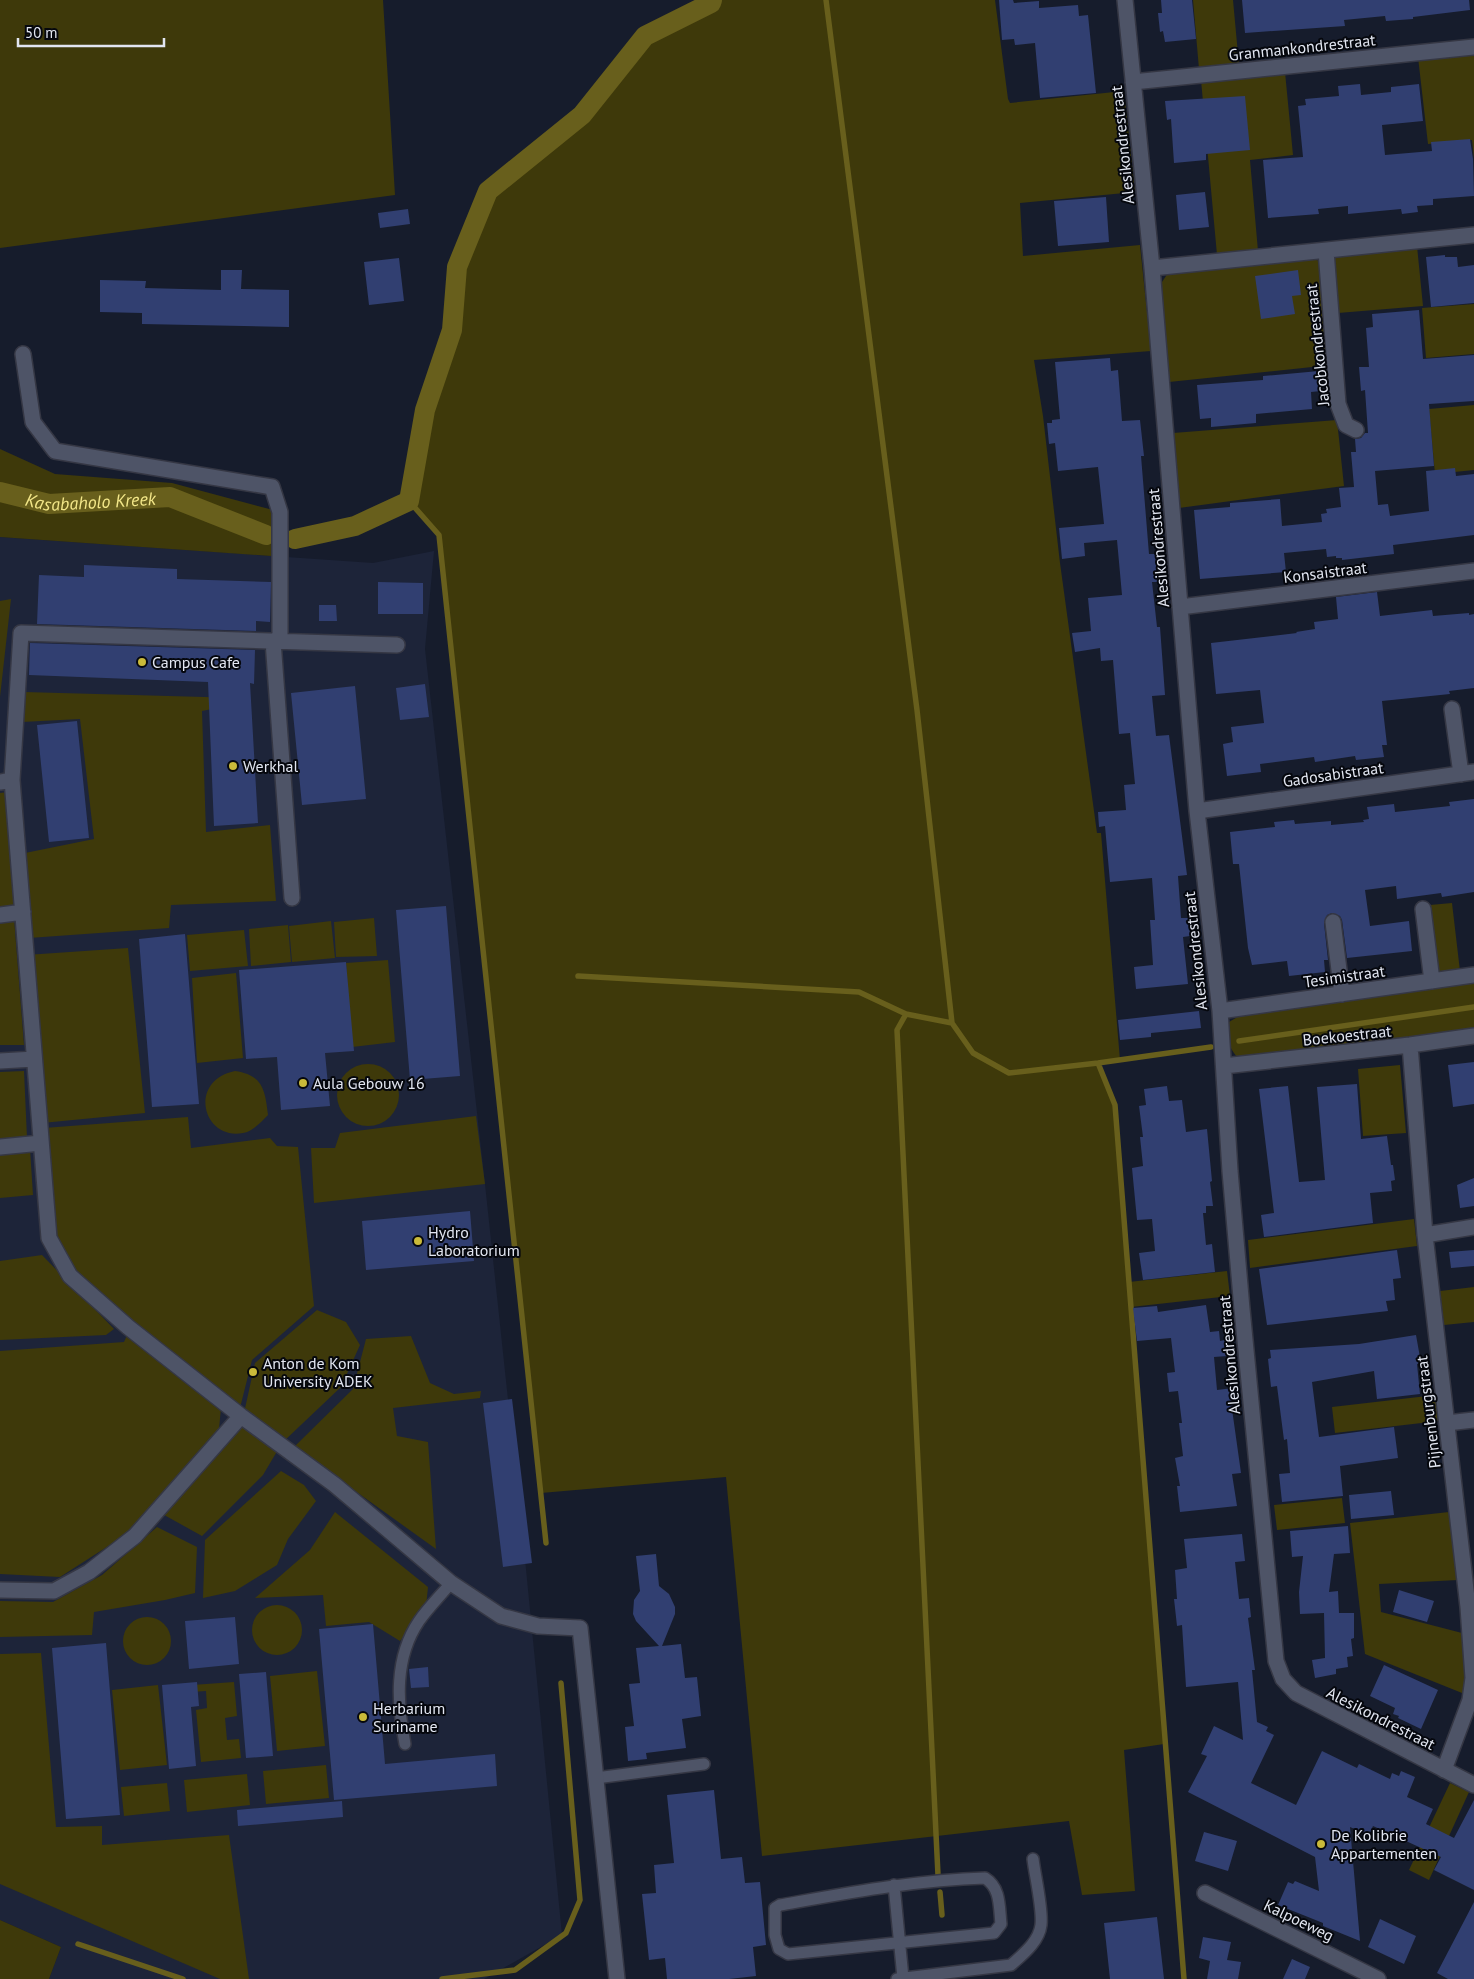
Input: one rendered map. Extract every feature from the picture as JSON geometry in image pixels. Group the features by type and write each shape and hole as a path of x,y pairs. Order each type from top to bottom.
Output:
{"street":[{"name":"Alesikondrestraat","path":"1125,0 1152,268 1197,810 1220,1011 1230,1171 1276,1661 1283,1679 1296,1693 1474,1785"},
{"name":"Granmankondrestraat","path":"1133,82 1474,47"},
{"path":"1152,268 1474,235"},
{"name":"Jacobkondrestraat","path":"1326,250 1338,404 1346,425 1356,430"},
{"path":"23,354 33,422 54,451 272,487 280,512 277,641 292,898"},
{"name":"Konsaistraat","path":"1180,607 1474,570"},
{"path":"397,645 21,633 6,781 23,912 49,1238 70,1276 128,1327 241,1416 335,1485 451,1583 501,1616 538,1626 580,1628 617,1979"},
{"path":"1452,709 1467,773"},
{"name":"Gadosabistraat","path":"1197,810 1467,773"},
{"path":"1423,909 1432,981"},
{"path":"0,915 23,912"},
{"path":"1332,922 1342,994"},
{"name":"Tesimistraat","path":"1220,1011 1474,976"},
{"name":"Boekoestraat","path":"1224,1066 1474,1036"},
{"name":"Pijnenburgstraat","path":"1410,1045 1425,1235 1471,1606 1472,1685 1470,1700 1444,1770"},
{"path":"0,1061 34,1059"},
{"path":"0,1147 41,1143"},
{"path":"1425,1235 1474,1227"},
{"path":"0,1590 54,1591 89,1572 134,1536 241,1416"},
{"path":"1447,1424 1474,1420"},
{"name":"Kalpoeweg","path":"1205,1892 1378,1979"}],"lane":[{"path":"405,1744 399,1706 402,1657 418,1623 451,1583"},
{"path":"596,1778 704,1764"},
{"path":"894,1885 901,1942 900,1979 1010,1965 1025,1953 1036,1939 1041,1926 1033,1859"},
{"path":"985,1878 993,1884 997,1891 1001,1924 994,1933 901,1942 788,1954 779,1949 775,1935 775,1908 780,1905 894,1885 985,1878"}],"shaded area":[{"path":"0,0 383,0 395,195 0,248"},
{"path":"712,0 995,0 1010,103 1124,91 1135,192 1020,203 1023,256 1140,245 1151,351 1034,360 1043,416 1060,563 1097,833 1101,833 1120,1060 1098,1064 1115,1105 1129,1282 1227,1271 1230,1296 1131,1307 1164,1744 1124,1750 1135,1891 1082,1895 1069,1821 762,1856 726,1477 541,1493 439,535 409,501 425,410 452,330 457,267 488,191 582,115 645,36 710,3"},
{"path":"1193,0 1233,0 1239,65 1199,69"},
{"path":"1474,52 1474,158 1472,140 1428,144 1418,57"},
{"path":"1285,72 1293,155 1250,160 1258,251 1217,255 1201,80"},
{"path":"1417,246 1423,306 1338,313 1333,263 1335,257"},
{"path":"1312,258 1319,261 1323,266 1331,365 1169,382 1161,293 1162,282 1168,273"},
{"path":"1474,304 1474,354 1426,358 1422,308"},
{"path":"1474,405 1474,470 1435,474 1429,409"},
{"path":"1337,420 1344,486 1179,508 1173,433"},
{"path":"0,449 55,474 172,483 273,510 271,556 0,537"},
{"name":"Anton de Kom University ADEK","path":"0,537 373,563 434,551 425,649 525,1559 562,1935 484,1979 49,1979 61,1947 0,1920"},
{"path":"11,599 0,697 0,601"},
{"path":"24,692 241,698 247,702 202,711 206,832 270,825 276,901 171,905 169,928 29,938 25,853 94,839 80,719 22,722"},
{"path":"8,792 15,907 0,908 0,793"},
{"path":"1452,903 1460,971 1437,974 1430,905"},
{"path":"14,918 24,1045 0,1045 0,919"},
{"path":"374,918 377,956 336,957 334,922"},
{"path":"331,921 335,958 292,962 289,926"},
{"path":"288,925 291,962 251,966 249,929"},
{"path":"244,930 248,966 190,971 187,935"},
{"path":"128,948 145,1113 42,1123 26,955"},
{"path":"388,960 395,1042 352,1047 346,963"},
{"path":"236,973 243,1058 197,1063 192,978"},
{"path":"1474,981 1474,1030 1238,1058 1228,1041 1229,1022 1239,1016"},
{"path":"368,1064 380,1066 390,1073 397,1083 399,1095 397,1107 390,1117 380,1124 368,1126 356,1124 346,1117 339,1107 337,1095 339,1083 346,1073 356,1066"},
{"path":"1400,1065 1406,1133 1363,1136 1358,1069"},
{"path":"24,1071 27,1138 0,1142 0,1072"},
{"path":"235,1071 252,1076 257,1080 264,1091 267,1106 268,1115 260,1123 243,1133 229,1133 218,1128 210,1120 206,1109 206,1097 210,1086 220,1077"},
{"path":"476,1116 485,1184 314,1203 311,1148 335,1148 340,1133"},
{"path":"188,1117 191,1148 270,1138 277,1146 298,1147 314,1306 252,1360 239,1412 71,1272 52,1237 44,1128"},
{"path":"30,1149 33,1195 0,1198 0,1152"},
{"path":"1414,1219 1417,1246 1250,1268 1248,1240"},
{"path":"42,1255 114,1329 106,1335 0,1340 0,1261"},
{"path":"1474,1287 1474,1322 1444,1325 1440,1291"},
{"path":"317,1310 346,1322 360,1345 341,1387 283,1442 244,1413 255,1363"},
{"path":"128,1333 221,1408 219,1429 194,1463 124,1536 60,1577 0,1574 0,1351 124,1342"},
{"path":"411,1336 430,1383 454,1394 481,1391 480,1398 393,1408 397,1436 428,1442 436,1549 294,1447 353,1389 366,1339"},
{"path":"1436,1395 1439,1421 1335,1433 1332,1407"},
{"path":"242,1421 279,1448 263,1475 202,1536 157,1511"},
{"path":"281,1471 304,1485 316,1501 288,1539 277,1565 235,1591 203,1598 205,1540"},
{"path":"1342,1498 1345,1523 1277,1530 1274,1505"},
{"path":"335,1512 428,1587 426,1607 400,1641 369,1622 326,1626 323,1595 255,1598 310,1550"},
{"path":"1449,1512 1458,1580 1379,1584 1381,1612 1462,1633 1467,1695 1365,1654 1350,1523"},
{"path":"157,1527 197,1547 195,1593 94,1612 92,1635 0,1637 0,1601 53,1602 102,1575"},
{"path":"272,1605 282,1605 295,1612 302,1625 302,1635 295,1648 282,1655 272,1655 263,1651 256,1644 252,1635 252,1625 256,1616 263,1609"},
{"path":"147,1617 156,1619 164,1624 169,1632 171,1641 169,1650 164,1658 156,1663 147,1665 138,1663 130,1658 125,1650 123,1641 125,1632 130,1624 138,1619"},
{"path":"41,1653 56,1827 102,1826 102,1845 229,1835 249,1979 220,1979 0,1884 0,1654"},
{"path":"317,1671 325,1746 277,1751 270,1676"},
{"path":"234,1682 237,1716 225,1718 227,1740 239,1739 241,1758 201,1762 196,1710 207,1708 206,1691 192,1692 192,1685"},
{"path":"158,1685 167,1765 120,1770 112,1690"},
{"path":"326,1765 329,1798 266,1804 263,1771"},
{"path":"247,1774 250,1805 187,1812 184,1780"},
{"path":"167,1783 170,1811 124,1816 121,1787"},
{"path":"1450,1783 1469,1792 1429,1880 1409,1870"},
{"path":"0,1920 61,1947 49,1979 0,1979"}],"building":[{"path":"999,0 1013,0 1014,3 1039,1 1039,8 1078,5 1079,16 1088,15 1096,93 1040,98 1035,43 1015,45 1014,39 1002,40"},
{"path":"1161,0 1192,0 1196,39 1165,42 1163,31 1160,32 1158,13 1162,13"},
{"path":"1242,0 1469,0 1470,10 1413,17 1413,19 1386,21 1385,16 1344,20 1345,26 1245,33"},
{"path":"1360,84 1361,95 1391,92 1391,87 1419,84 1423,121 1382,125 1385,155 1432,151 1431,142 1470,139 1473,159 1474,196 1433,199 1433,205 1417,206 1418,212 1402,214 1401,209 1348,214 1348,206 1318,209 1319,214 1268,218 1263,160 1303,157 1298,106 1306,105 1305,99 1339,96 1338,86"},
{"path":"1245,96 1250,150 1206,154 1206,160 1174,163 1171,119 1167,120 1165,101"},
{"path":"1205,192 1209,227 1179,230 1176,195"},
{"path":"1106,197 1109,242 1058,246 1054,201"},
{"path":"408,209 410,224 380,228 378,213"},
{"path":"1445,255 1445,257 1457,257 1458,267 1474,265 1474,303 1431,307 1426,257"},
{"path":"399,258 404,301 369,305 364,262"},
{"path":"221,270 242,270 241,289 289,290 289,327 142,324 142,313 100,312 100,280 146,281 145,288 221,290"},
{"path":"1298,270 1301,295 1292,296 1295,314 1261,319 1255,276"},
{"path":"1419,310 1423,359 1474,355 1474,401 1429,404 1434,466 1375,471 1378,505 1388,504 1390,516 1429,511 1426,471 1455,468 1456,476 1474,474 1474,535 1393,545 1394,554 1342,560 1342,558 1336,558 1336,556 1327,557 1326,549 1284,553 1286,572 1200,579 1194,510 1230,507 1230,503 1280,499 1282,526 1322,522 1321,514 1327,513 1326,509 1341,507 1339,488 1354,487 1351,452 1356,452 1355,439 1361,438 1365,433 1368,433 1365,390 1361,391 1359,367 1369,367 1366,328 1373,327 1372,314"},
{"path":"1110,358 1111,371 1118,370 1122,421 1140,420 1144,456 1141,456 1149,554 1155,554 1158,582 1152,582 1157,627 1160,627 1165,695 1152,696 1156,736 1169,735 1187,875 1178,876 1181,918 1189,918 1190,936 1183,937 1188,984 1136,989 1134,967 1153,965 1150,920 1155,920 1152,878 1110,882 1105,826 1099,827 1098,812 1126,810 1124,785 1135,784 1130,733 1119,734 1113,660 1101,661 1100,648 1075,652 1072,633 1091,631 1088,598 1122,595 1117,540 1084,543 1085,556 1062,559 1059,528 1104,524 1098,467 1058,471 1055,443 1049,444 1047,423 1060,419 1055,362"},
{"path":"1319,371 1321,391 1311,392 1312,409 1256,414 1256,423 1211,427 1211,418 1200,419 1197,385 1263,380 1263,376"},
{"path":"84,565 177,569 177,579 271,582 270,622 256,621 256,631 37,624 39,575 84,577"},
{"path":"378,582 423,583 423,614 378,614"},
{"path":"1377,592 1380,616 1432,610 1433,616 1474,614 1474,688 1449,691 1450,694 1382,701 1387,745 1382,745 1384,757 1356,760 1355,756 1315,762 1314,757 1260,764 1261,772 1227,776 1223,744 1233,742 1231,727 1264,723 1260,690 1216,694 1211,643 1297,633 1315,629 1314,622 1338,619 1336,597"},
{"path":"319,605 336,605 337,621 319,621"},
{"path":"30,643 255,650 254,684 250,683 258,823 214,826 208,682 29,675"},
{"path":"425,684 429,717 400,720 396,688"},
{"path":"355,686 366,799 302,805 291,693"},
{"path":"77,721 89,838 49,842 37,725"},
{"path":"1474,799 1474,892 1442,897 1441,893 1397,899 1396,886 1365,890 1370,926 1409,921 1412,951 1347,958 1342,920 1340,916 1332,913 1327,915 1324,923 1328,960 1324,960 1325,972 1289,976 1287,961 1252,965 1248,948 1239,864 1233,864 1230,832 1275,827 1274,822 1294,820 1295,824 1331,821 1331,825 1364,822 1363,820 1369,819 1367,807 1394,804 1395,812 1450,806 1449,802"},
{"path":"446,906 460,1076 410,1080 396,910"},
{"path":"185,934 199,1104 152,1107 139,939"},
{"path":"346,962 354,1051 325,1053 330,1106 281,1110 277,1057 246,1059 239,970"},
{"path":"1199,1011 1201,1028 1151,1033 1151,1037 1120,1040 1118,1020"},
{"path":"1474,1062 1474,1104 1453,1107 1448,1065"},
{"path":"1357,1084 1361,1139 1387,1136 1395,1180 1391,1181 1392,1191 1370,1193 1373,1223 1264,1237 1261,1215 1274,1213 1259,1089 1288,1086 1299,1182 1325,1180 1317,1087"},
{"path":"1167,1086 1169,1101 1182,1100 1186,1132 1207,1129 1213,1206 1206,1206 1206,1213 1203,1213 1206,1245 1212,1244 1215,1272 1143,1280 1139,1253 1155,1251 1152,1219 1137,1220 1132,1168 1143,1166 1140,1137 1143,1137 1139,1106 1146,1105 1144,1089"},
{"path":"1474,1178 1474,1206 1460,1208 1457,1185"},
{"name":"Hydro Laboratorium","path":"470,1211 474,1261 366,1270 362,1221"},
{"path":"1397,1250 1401,1278 1393,1279 1395,1300 1386,1301 1388,1311 1267,1325 1259,1269"},
{"path":"1474,1250 1474,1266 1451,1268 1449,1252"},
{"path":"1206,1305 1210,1332 1219,1331 1220,1341 1225,1340 1227,1356 1214,1357 1217,1390 1233,1388 1236,1409 1232,1409 1241,1473 1232,1474 1237,1506 1180,1512 1177,1486 1180,1486 1175,1458 1183,1456 1179,1423 1182,1423 1178,1391 1169,1392 1167,1373 1175,1372 1171,1338 1137,1341 1133,1308 1157,1306 1158,1312"},
{"path":"1416,1335 1421,1363 1417,1364 1420,1394 1377,1399 1374,1371 1312,1382 1319,1437 1394,1427 1398,1458 1340,1466 1343,1496 1282,1502 1279,1474 1290,1473 1287,1439 1284,1440 1277,1386 1271,1387 1268,1359 1271,1358 1270,1350 1359,1344"},
{"path":"512,1399 532,1563 503,1567 483,1403"},
{"path":"1391,1491 1394,1515 1351,1519 1349,1495"},
{"path":"1348,1526 1350,1553 1334,1554 1329,1592 1338,1591 1339,1613 1354,1613 1354,1638 1351,1639 1353,1656 1347,1657 1348,1667 1336,1669 1336,1674 1315,1678 1312,1660 1325,1658 1324,1613 1300,1614 1299,1592 1303,1556 1292,1557 1290,1531"},
{"path":"1242,1534 1245,1561 1235,1562 1239,1599 1249,1598 1251,1617 1248,1618 1255,1670 1252,1670 1257,1722 1268,1727 1266,1731 1274,1735 1251,1783 1296,1805 1322,1751 1357,1768 1359,1764 1390,1779 1392,1773 1399,1776 1401,1771 1415,1777 1407,1797 1433,1809 1426,1824 1454,1838 1474,1800 1474,1890 1434,1870 1441,1857 1373,1826 1369,1835 1350,1827 1360,1941 1323,1926 1323,1923 1278,1905 1288,1882 1293,1884 1295,1881 1319,1891 1315,1857 1188,1792 1207,1756 1201,1754 1214,1726 1243,1740 1238,1682 1186,1687 1182,1625 1177,1626 1174,1599 1177,1599 1175,1570 1187,1568 1184,1539"},
{"path":"656,1554 659,1586 669,1594 675,1607 675,1614 662,1646 681,1644 685,1678 697,1677 701,1716 682,1719 686,1748 646,1753 647,1759 628,1761 625,1727 634,1726 629,1684 640,1683 636,1648 659,1646 636,1621 633,1614 634,1600 640,1591 636,1556"},
{"path":"1399,1590 1434,1601 1427,1622 1393,1612"},
{"path":"235,1617 239,1664 189,1669 185,1621"},
{"path":"373,1624 385,1764 495,1754 497,1786 334,1800 319,1629"},
{"path":"106,1643 120,1815 66,1819 52,1648"},
{"path":"1384,1665 1438,1690 1421,1729 1393,1714 1395,1708 1370,1696"},
{"path":"428,1667 429,1687 411,1688 409,1669"},
{"path":"266,1672 273,1756 246,1758 239,1674"},
{"path":"197,1682 199,1706 191,1707 196,1766 169,1769 162,1685"},
{"path":"714,1790 721,1859 742,1857 745,1883 760,1882 766,1945 753,1947 756,1976 729,1979 667,1979 665,1958 649,1960 642,1894 656,1893 654,1865 674,1863 667,1795"},
{"path":"342,1801 343,1817 238,1826 237,1810"},
{"path":"1204,1832 1237,1841 1228,1871 1195,1861"},
{"path":"1474,1902 1474,1979 1448,1979 1437,1973"},
{"path":"1157,1917 1164,1979 1110,1979 1104,1923"},
{"path":"1380,1919 1416,1936 1404,1964 1368,1947"},
{"path":"1203,1937 1231,1942 1227,1960 1241,1962 1238,1979 1207,1979 1210,1961 1199,1958"},
{"path":"1292,1959 1310,1967 1305,1979 1283,1979"}],"waterway":[{"path":"295,539 355,526 409,501 425,410 452,330 457,267 488,191 582,115 645,36 711,3 712,0"},
{"path":"826,0 917,710 952,1023 973,1053 1009,1073 1211,1047"},
{"name":"Kasabaholo Kreek","path":"0,492 49,504 170,497 266,535"},
{"path":"409,501 439,535 546,1543"},
{"path":"578,976 859,992 906,1014"},
{"path":"1239,1041 1474,1007"},
{"path":"938,1875 897,1030 906,1014 952,1023"},
{"path":"1098,1063 1115,1105 1184,1979"},
{"path":"442,1979 515,1970 566,1933 580,1900 561,1683"},
{"path":"940,1892 942,1915"},
{"path":"78,1944 183,1979"}],"place":[{"name":"Campus Cafe","path":"142,662"},
{"name":"Werkhal","path":"233,766"},
{"name":"Aula Gebouw 16","path":"303,1083"},
{"name":"Hydro Laboratorium","path":"418,1241"},
{"name":"Anton de Kom University ADEK","path":"253,1372"},
{"name":"Herbarium Suriname","path":"363,1717"},
{"name":"De Kolibrie Appartementen","path":"1321,1844"}]}
